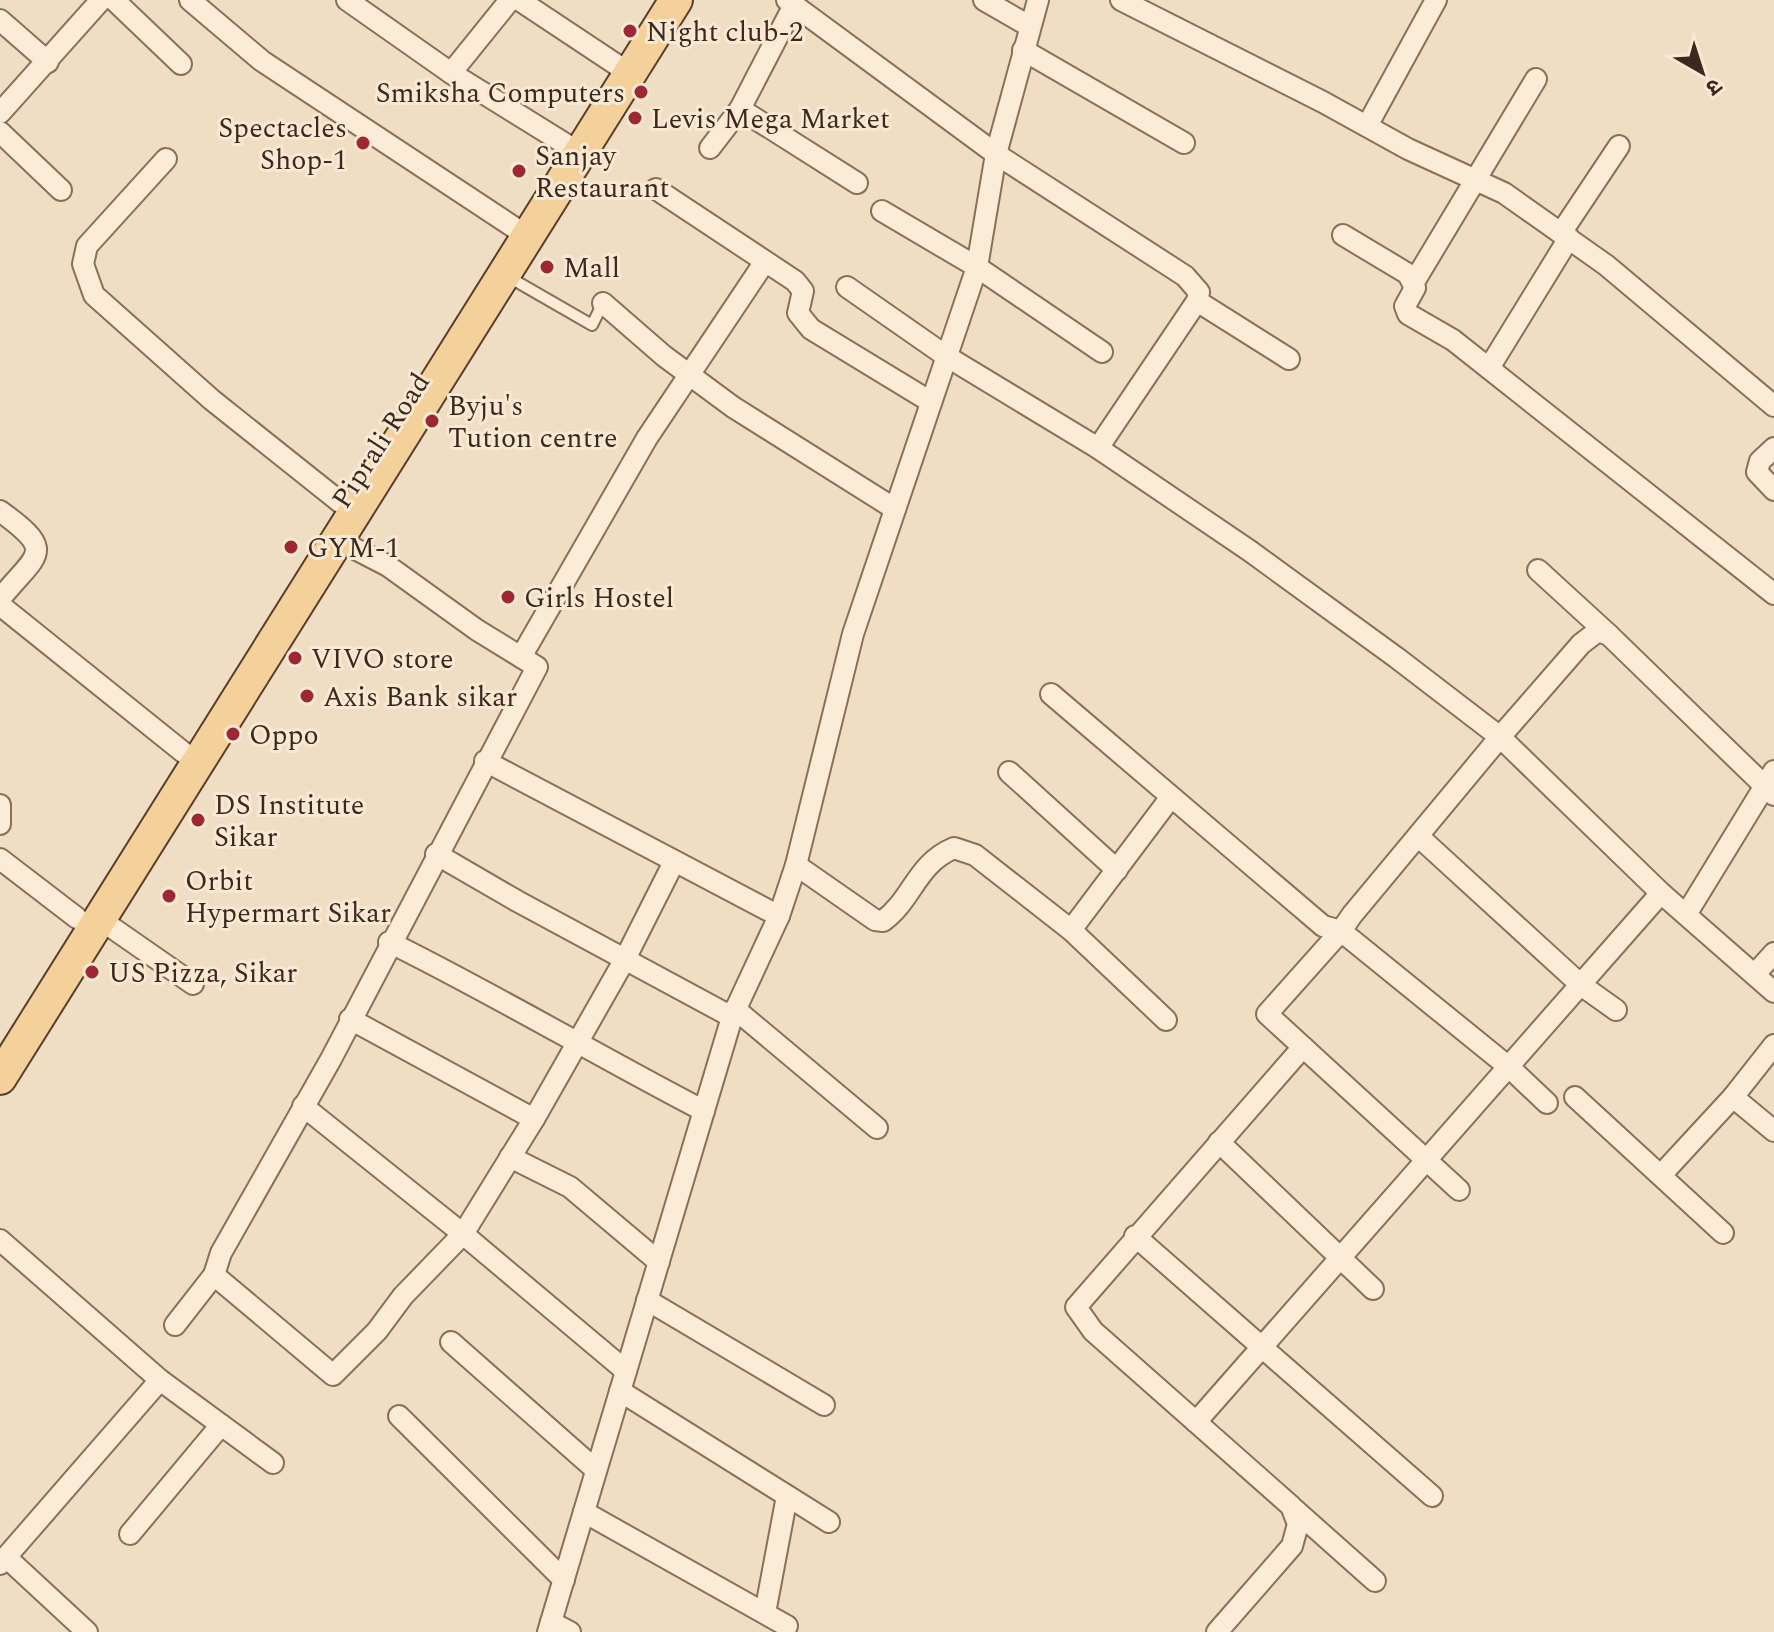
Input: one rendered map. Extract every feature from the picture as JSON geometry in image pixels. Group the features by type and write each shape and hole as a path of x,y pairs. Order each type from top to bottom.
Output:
{"main road":[{"name":"Piprali Road","path":"0,1042 89,919 183,752 657,0"},
{"path":"0,1078 89,919 338,540 676,0"}],"street":[{"path":"0,113 101,0"},
{"path":"114,0 181,64"},
{"path":"190,0 262,61 371,136 515,228"},
{"path":"347,0 451,73 567,145"},
{"path":"451,73 510,0"},
{"path":"519,0 617,65"},
{"path":"984,0 1029,26"},
{"path":"570,1632 550,1627 734,1013 779,916 796,865 853,634 977,267 996,154 1038,0"},
{"path":"1121,0 1504,193 1606,265 1774,406"},
{"path":"1367,126 1436,0"},
{"path":"710,148 740,109 790,3 996,154 1185,276 1199,292 1197,301 1098,448"},
{"path":"0,20 48,62"},
{"path":"1023,50 1184,143"},
{"path":"1536,79 1414,282 1405,306 1408,314 1453,340 1774,594"},
{"path":"740,109 857,183"},
{"path":"0,132 61,190"},
{"path":"1489,368 1619,146"},
{"path":"166,159 87,246 83,264 94,295 212,400 340,502"},
{"path":"656,189 795,281 803,291 798,313 811,329 931,402"},
{"path":"882,211 977,267 1102,352"},
{"path":"1343,235 1408,274 1414,282"},
{"path":"521,657 688,374 764,263"},
{"path":"847,287 946,356 1098,448 1250,551 1500,737 1661,893 1774,992"},
{"path":"1197,301 1289,359"},
{"path":"603,303 733,407 895,509"},
{"path":"1774,448 1760,461 1757,472 1774,490"},
{"path":"0,511 29,532 38,546 37,557 0,602 183,752"},
{"path":"175,1325 214,1275 221,1253 350,1019 537,667 388,566 361,549 338,540"},
{"path":"1538,570 1771,784 1687,913"},
{"path":"1459,1190 1267,1014 1341,931 1500,737 1581,644 1598,631 1609,635"},
{"path":"1051,694 1323,926 1341,931 1510,1068 1547,1103"},
{"path":"485,761 779,916"},
{"path":"1009,772 1117,870"},
{"path":"1071,930 1171,797"},
{"path":"0,805 0,824"},
{"path":"1418,836 1581,985 1616,1010"},
{"path":"796,865 875,920 883,921 892,915 930,861 954,848 975,855 1071,930 1166,1020"},
{"path":"436,854 625,959 734,1013 877,1128"},
{"path":"0,859 193,984"},
{"path":"214,1275 333,1375 377,1331 403,1296 463,1234 577,1044 674,862"},
{"path":"1196,1422 1661,893"},
{"path":"389,942 489,991 577,1044 704,1111"},
{"path":"1755,974 1774,953"},
{"path":"350,1019 534,1119"},
{"path":"1661,1175 1733,1097 1774,1045"},
{"path":"1303,1047 1076,1307 1093,1331 1375,1581"},
{"path":"1575,1097 1723,1233"},
{"path":"1733,1097 1774,1131"},
{"path":"303,1106 463,1234 623,1381 829,1522"},
{"path":"1219,1142 1343,1257 1373,1289"},
{"path":"510,1157 570,1187 659,1262"},
{"path":"1135,1236 1432,1496"},
{"path":"0,1240 160,1380 273,1463"},
{"path":"647,1300 824,1405"},
{"path":"451,1342 596,1470"},
{"path":"87,1632 3,1561 160,1380"},
{"path":"399,1416 564,1580"},
{"path":"130,1534 221,1425"},
{"path":"765,1613 787,1496"},
{"path":"1217,1632 1292,1546 1298,1524 1291,1506"},
{"path":"584,1512 787,1626"}],"lane":[{"path":"505,275 592,325 603,303"}],"place":[{"name":"Night club-2","path":"630,31"},
{"name":"Smiksha Computers","path":"641,92"},
{"name":"Levis Mega Market","path":"635,118"},
{"name":"Spectacles Shop-1","path":"363,143"},
{"name":"Sanjay Restaurant","path":"519,171"},
{"name":"Mall","path":"547,267"},
{"name":"Byju's Tution centre","path":"432,421"},
{"name":"GYM-1","path":"291,547"},
{"name":"Girls Hostel","path":"508,597"},
{"name":"VIVO store","path":"295,658"},
{"name":"Axis Bank sikar","path":"307,696"},
{"name":"Oppo","path":"233,734"},
{"name":"DS Institute Sikar","path":"198,820"},
{"name":"Orbit Hypermart Sikar","path":"169,896"},
{"name":"US Pizza, Sikar","path":"92,972"}]}
